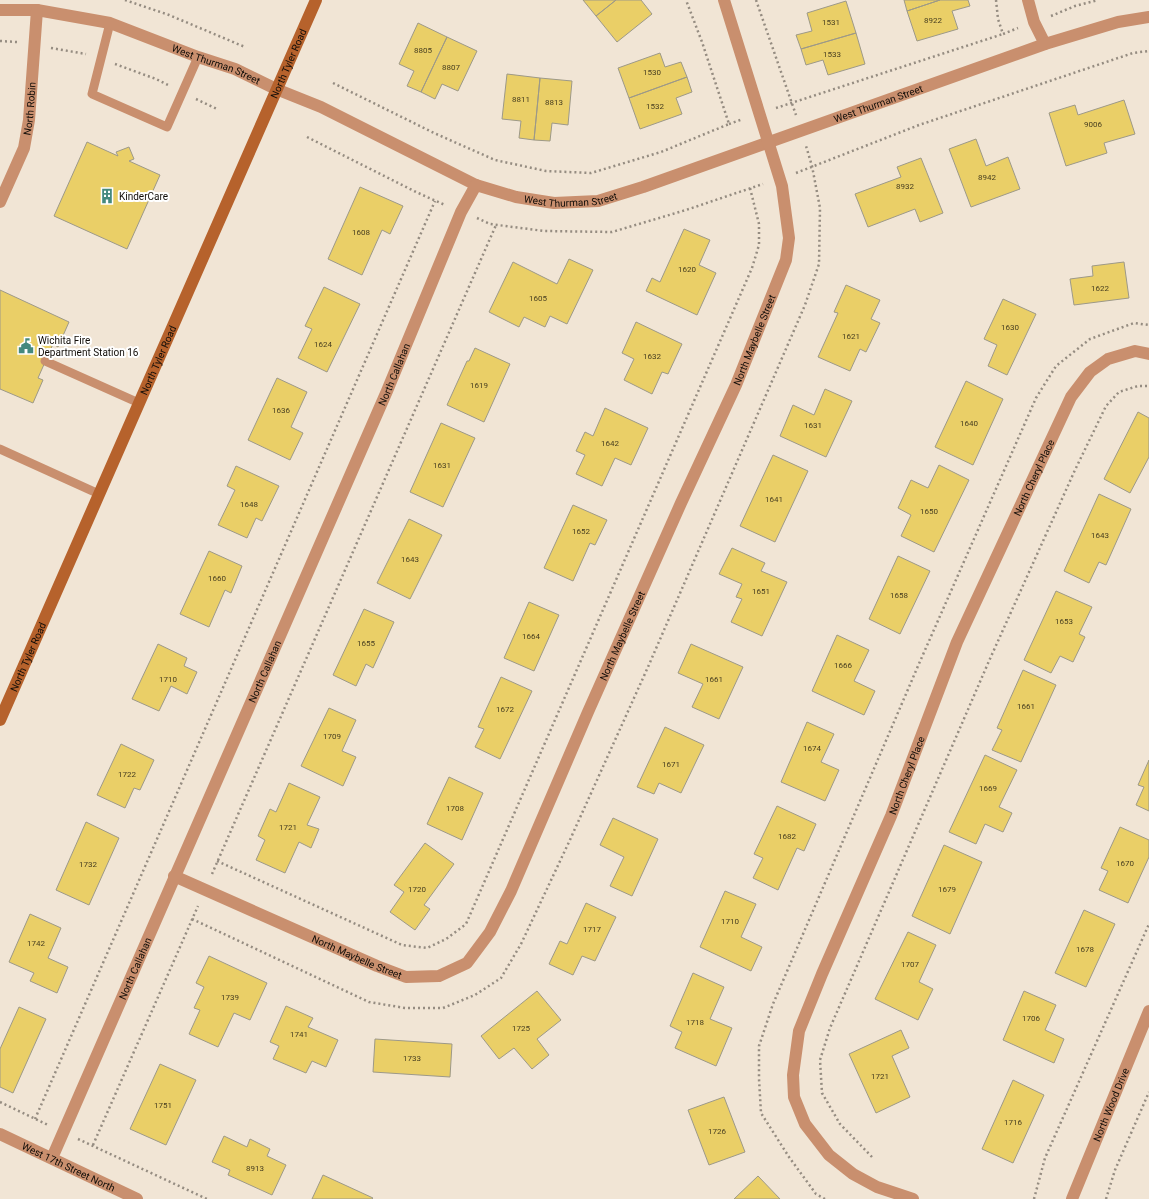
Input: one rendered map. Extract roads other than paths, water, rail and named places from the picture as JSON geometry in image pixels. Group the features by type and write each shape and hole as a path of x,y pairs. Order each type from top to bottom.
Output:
{"main road":[{"name":"North Tyler Road","path":"0,720 316,0"}],"street":[{"name":"North Maybelle Street","path":"174,876 377,966 406,977 440,976 467,963 490,932 511,891 681,503 736,385 786,260 789,238 782,186 724,0"},
{"path":"1028,0 1034,22 1045,44"},
{"name":"West Thurman Street","path":"0,10 37,10 110,23 198,57 235,69 276,89 321,107 476,185 516,197 554,203 598,201 643,187 1045,44 1118,22 1149,17"},
{"name":"North Robin","path":"0,202 24,148 29,120 37,10"},
{"name":"North Callahan","path":"52,1158 387,391 461,212 476,185"},
{"name":"North Cheryl Place","path":"913,1199 877,1187 853,1174 829,1155 805,1124 794,1097 792,1075 799,1031 822,974 891,816 957,642 1071,397 1090,372 1108,359 1135,351 1149,354"},
{"name":"North Wood Drive","path":"1072,1199 1149,1011"},
{"name":"West 17th Street North","path":"0,1134 137,1199"}],"lane":[{"path":"110,23 92,94 167,127 198,57"},
{"path":"45,361 139,403"},
{"path":"0,449 99,494"}],"place":[{"name":"KinderCare","path":"107,196"},
{"name":"Wichita Fire Department Station 16","path":"26,346"}]}
